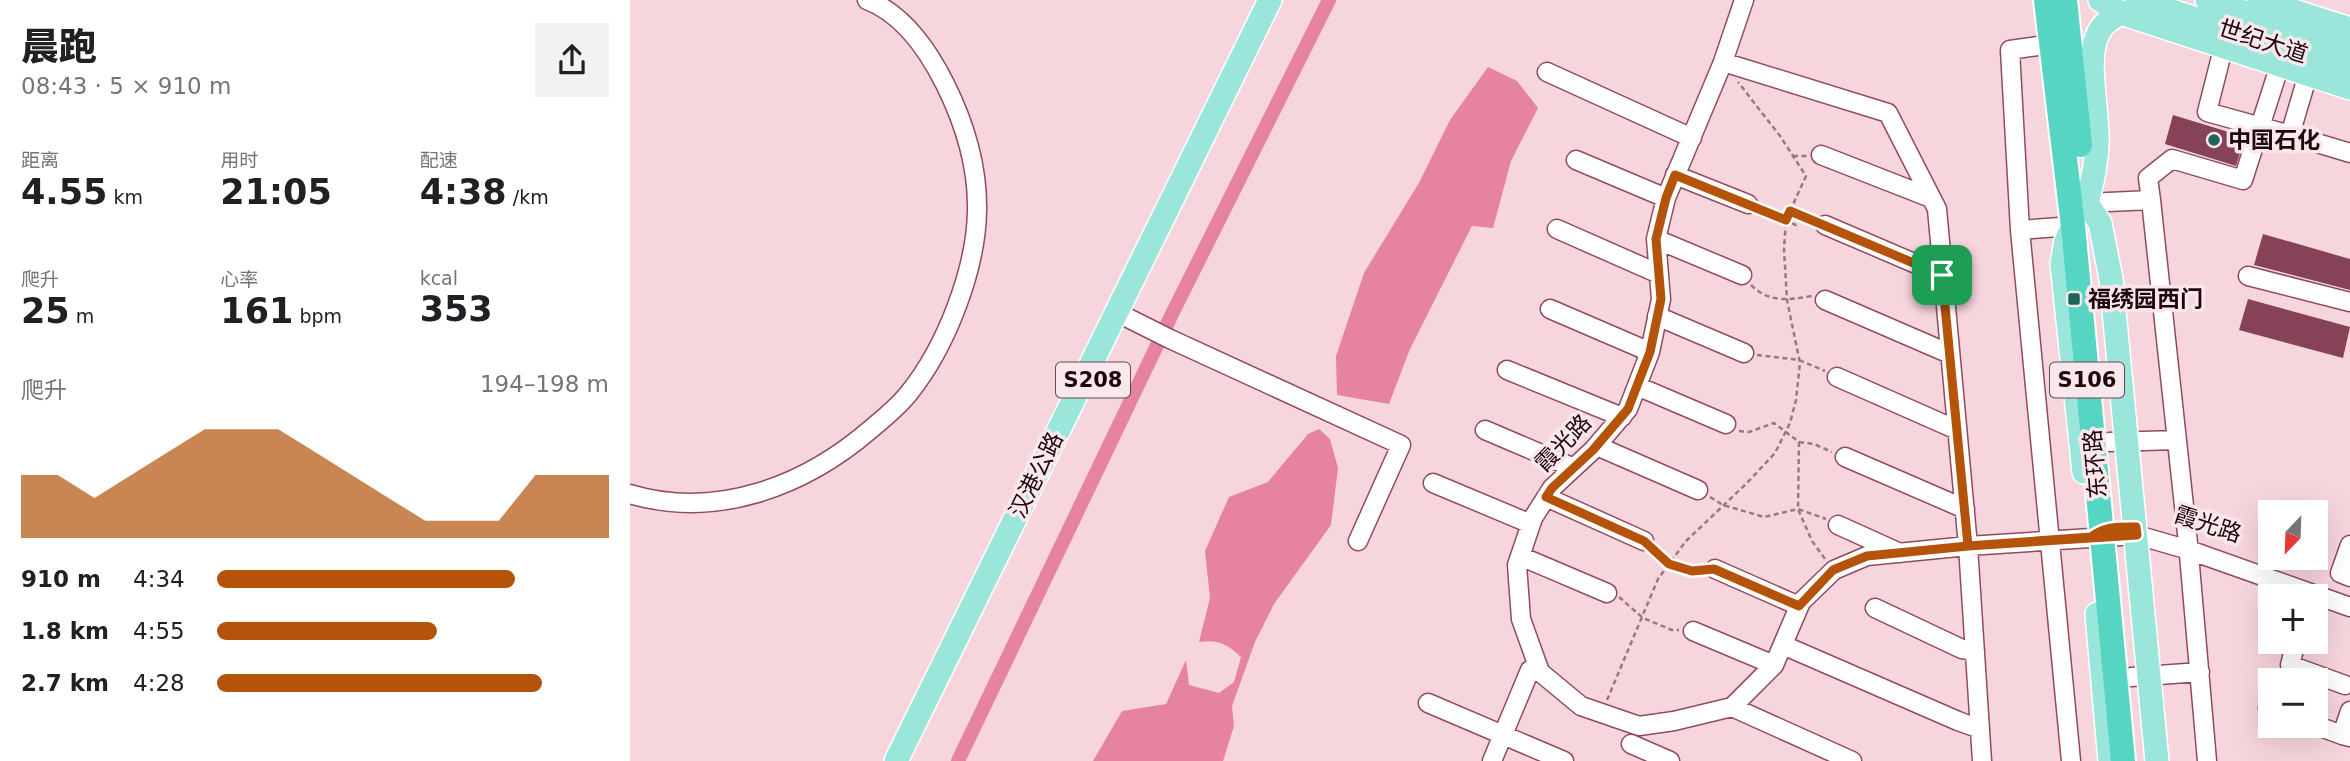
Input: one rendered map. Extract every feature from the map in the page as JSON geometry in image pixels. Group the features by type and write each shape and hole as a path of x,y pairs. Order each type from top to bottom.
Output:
{"highway":[{"name":"东环路","path":"2046,0 2073,226 2115,532 2140,676 2138,761"},
{"name":"东环路","path":"2065,0 2087,203 2118,442 2115,532 2123,761"}],"main road":[{"name":"汉港公路","path":"908,761 1270,0"},
{"name":"汉港公路","path":"896,761 1280,0"},
{"path":"2101,0 2129,6 2283,56 2311,66 2350,88"},
{"name":"世纪大道","path":"2210,0 2260,9 2350,47"},
{"path":"2245,0 2260,9 2350,29"},
{"path":"2087,203 2096,151 2092,53 2096,37 2105,23 2129,6"},
{"name":"世纪大道","path":"2129,6 2167,9 2226,38"},
{"name":"世纪大道","path":"2311,66 2350,69"},
{"path":"2110,761 2115,532"},
{"path":"2140,676 2157,761"}],"street":[{"path":"630,494 659,501 703,502 749,496 801,478 844,451 889,414 923,374 944,334 967,271 976,230 977,192 971,151 956,107 934,64 908,28 892,13 867,0"},
{"name":"霞光路","path":"1744,0 1723,62 1666,198 1656,239 1661,299 1650,352 1628,409 1597,446 1552,488 1531,524 1520,555 1517,565 1521,619 1540,672 1581,706 1639,726 1674,721 1732,707 1774,665 1799,606 1833,570 1867,556 2049,541 2115,532 2188,546 2290,584"},
{"path":"2226,38 2207,112 2350,153"},
{"path":"2052,44 2010,50 2020,230 2071,761"},
{"path":"2207,761 2188,546 2148,177 2172,159 2243,180 2283,56"},
{"path":"1723,62 1888,113 1937,209 1965,509 1982,761"},
{"path":"2290,135 2311,66"},
{"path":"1547,72 1692,138"},
{"path":"1821,155 1931,198"},
{"path":"1576,160 1666,198"},
{"path":"1675,175 1748,204"},
{"path":"2087,203 2151,200"},
{"path":"1825,225 1942,275"},
{"path":"2020,230 2073,226"},
{"path":"1557,229 1659,274"},
{"path":"1656,239 1742,275"},
{"path":"2248,276 2350,302"},
{"path":"1825,300 1950,354"},
{"path":"1550,309 1650,352"},
{"path":"1120,314 1401,445 1358,541"},
{"path":"1657,316 1744,353"},
{"path":"1507,370 1622,417"},
{"path":"1837,377 1957,430"},
{"path":"1637,386 1726,424"},
{"path":"1485,429 1574,468"},
{"path":"2118,442 2177,440"},
{"path":"1597,446 1698,490"},
{"path":"1845,457 1965,509"},
{"path":"1433,483 1531,524"},
{"path":"1546,497 1644,541"},
{"path":"1839,525 1900,553"},
{"path":"2350,545 2340,573 2350,577"},
{"path":"1520,555 1607,593"},
{"path":"1714,569 1799,606"},
{"name":"霞光路","path":"2328,595 2350,598"},
{"name":"霞光路","path":"2328,598 2350,607"},
{"path":"1875,608 1962,649 1975,651"},
{"path":"1693,631 1774,665"},
{"path":"1783,645 1980,729"},
{"path":"2293,654 2290,665 2345,685"},
{"path":"1492,761 1530,670 1538,666"},
{"path":"2140,676 2200,673"},
{"path":"1428,703 1564,761"},
{"path":"1732,707 1852,761"},
{"path":"2328,730 2346,736 2350,710"},
{"path":"1639,726 1628,753 1670,761"}],"path":[{"path":"1601,713 1658,579 1686,541 1775,453 1786,431 1796,400 1799,360 1787,300 1784,248 1786,220 1806,176 1780,136 1723,62"},
{"path":"1748,204 1796,225 1800,215"},
{"path":"1790,211 1825,225"},
{"path":"1742,275 1755,289 1769,298 1787,300 1814,295 1825,300"},
{"path":"1744,353 1799,360 1837,377"},
{"path":"1726,424 1736,431 1749,432 1774,423 1799,442 1814,444 1845,457"},
{"path":"1799,442 1798,509 1812,541 1833,570"},
{"path":"1698,490 1723,505 1764,517 1798,509 1839,525"},
{"path":"1644,541 1669,564 1692,571 1714,569"},
{"path":"1607,593 1623,599 1643,618 1672,630 1693,631"}],"shaded area":[{"path":"1488,67 1517,81 1538,108 1511,161 1493,228 1472,226 1410,349 1389,404 1337,395 1336,356 1364,273 1420,181 1450,120"},
{"path":"1319,429 1330,439 1338,468 1331,525 1274,604 1255,642 1232,706 1234,726 1223,761 1093,761 1122,711 1166,704 1186,660 1189,685 1219,693 1234,682 1241,657 1222,644 1199,642 1210,598 1205,551 1229,497 1268,482 1308,434"}],"building":[{"path":"2173,115 2245,137 2236,166 2165,144"},
{"path":"2263,234 2350,259 2350,290 2254,265"},
{"path":"2248,299 2350,327 2343,358 2239,330"}],"waterway":[{"path":"958,761 1172,314 1329,0"}],"place":[{"name":"中国石化","path":"2214,140"},
{"name":"福绣园西门","path":"2074,299"}],"route":[{"path":"1942,275 1790,211 1786,220 1675,175 1656,239 1661,299 1650,352 1628,409 1593,450 1552,488 1546,497 1644,541 1669,564 1692,571 1714,569 1799,606 1833,570 1867,556 1968,546 2049,541 2118,535 2137,535 2136,527 2117,527 2101,529 2091,537 1968,546 1942,275"}]}
